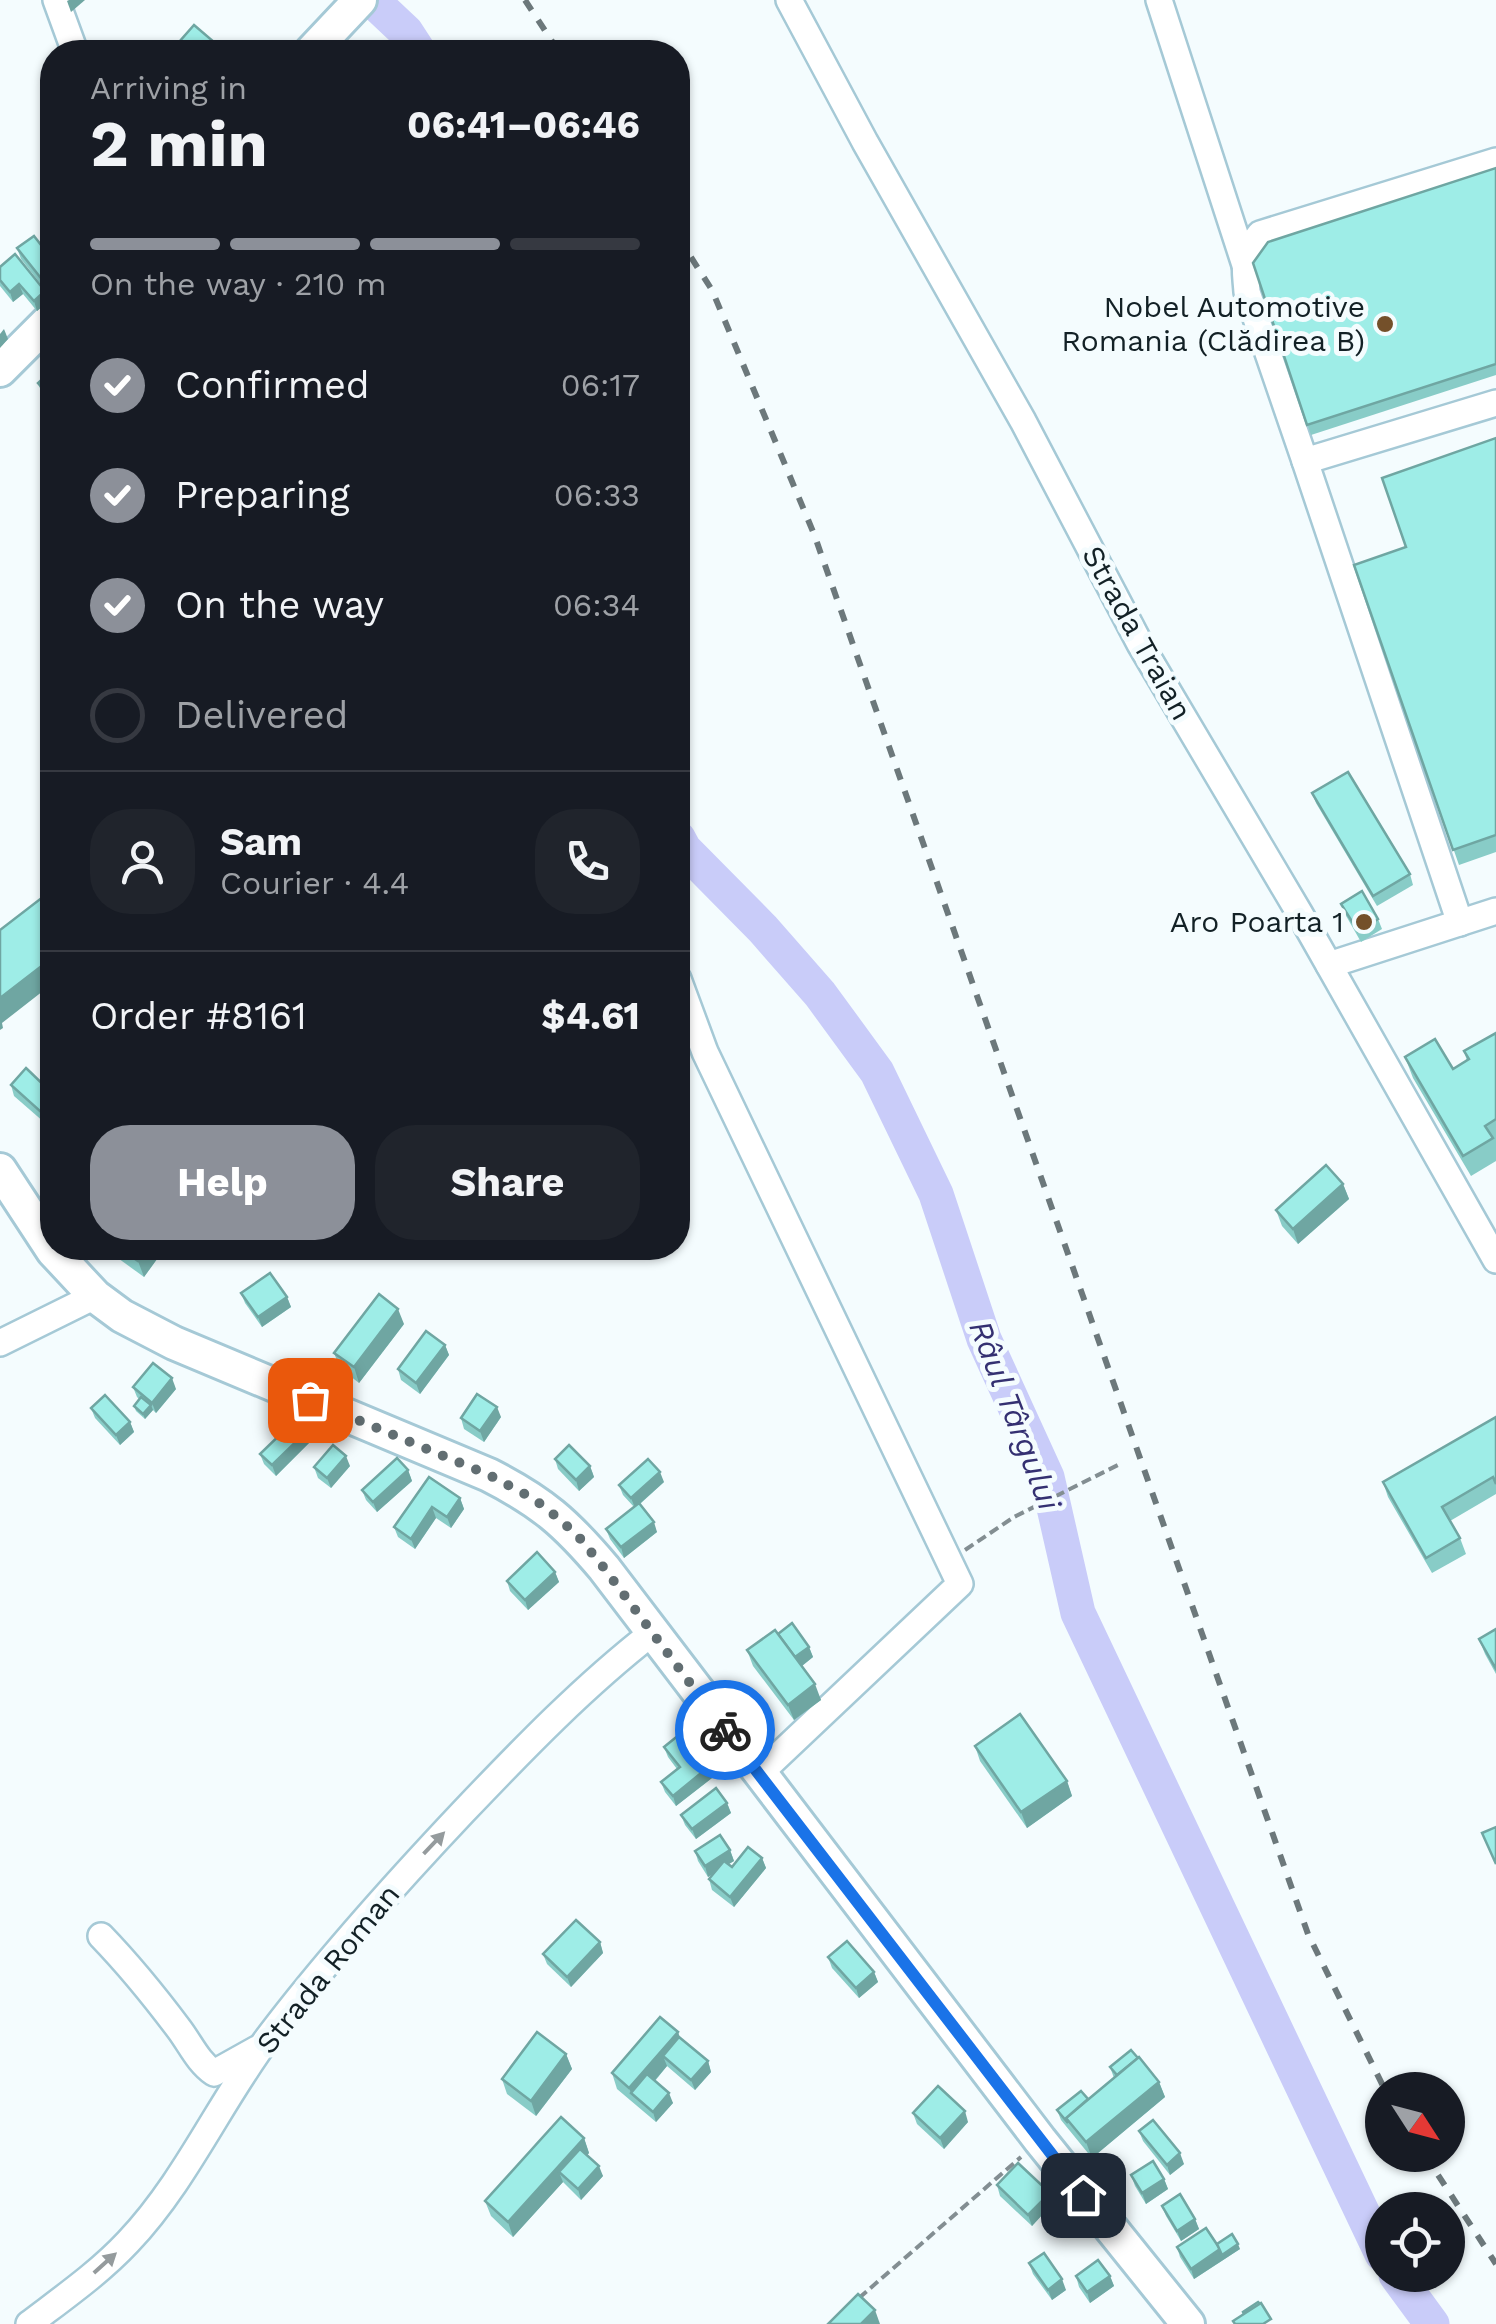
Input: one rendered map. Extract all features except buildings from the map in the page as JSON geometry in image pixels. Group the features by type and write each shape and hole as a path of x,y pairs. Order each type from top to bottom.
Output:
{"main road":[{"path":"322,40 360,0"},
{"path":"0,370 40,330"},
{"path":"0,1170 40,1229"},
{"path":"64,1260 95,1296 122,1316 174,1343 446,1456 534,1499 578,1536 1040,2140 1188,2324"}],"street":[{"path":"56,0 71,40"},
{"name":"Strada Traian","path":"789,0 1023,421 1140,644 1329,964 1496,1260"},
{"path":"1159,0 1245,265 1247,292 1460,922"},
{"path":"1245,265 1248,248 1260,234 1496,160"},
{"path":"1305,461 1496,403"},
{"path":"1329,964 1496,911"},
{"path":"690,1011 705,1052 960,1584 759,1774"},
{"path":"0,1343 95,1296"},
{"name":"Strada Roman","path":"28,2324 100,2270 130,2240 162,2200 261,2048 391,1888 581,1692 652,1633"},
{"path":"101,1936 123,1958 204,2066 214,2073 261,2048"}],"path":[{"path":"949,1561 1014,1517 1120,1464"},
{"path":"856,2301 1040,2140"}],"waterway":[{"name":"Râul Târgului","path":"372,0 411,40"},
{"name":"Râul Târgului","path":"690,855 820,994 877,1072 936,1194 984,1339 1047,1477 1078,1613 1365,2218"},
{"name":"Râul Târgului","path":"1408,2292 1432,2324"}],"railway":[{"path":"525,0 551,40"},
{"path":"690,256 712,290 814,534 1308,1934 1376,2072"},
{"path":"1436,2172 1496,2264"}],"way so far":[{"path":"310,1400 489,1475 534,1499 558,1518 604,1568 725,1730"}],"place":[{"name":"Nobel Automotive Romania (Clădirea B)","path":"1385,324"},
{"name":"Aro Poarta 1","path":"1364,922"}],"route":[{"path":"725,1730 1083,2195"}]}
